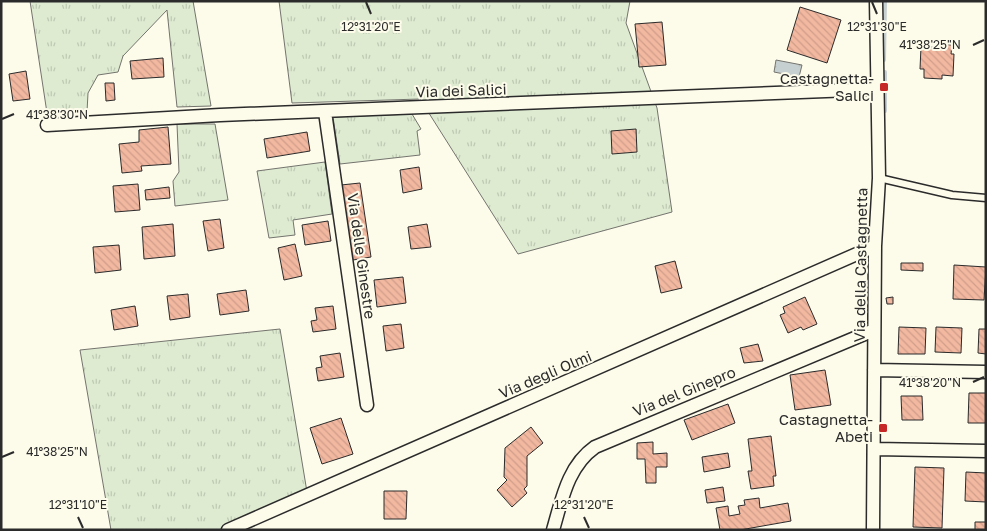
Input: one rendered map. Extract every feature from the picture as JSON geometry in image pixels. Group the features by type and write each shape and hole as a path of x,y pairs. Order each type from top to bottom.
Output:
{"street":[{"name":"Via della Castagnetta","path":"874,530 875,246 879,178 876,1"},
{"name":"Via dei Salici","path":"47,125 877,89"},
{"name":"Via delle Ginestre","path":"325,112 367,405"},
{"name":"Via degli Olmi","path":"228,530 875,246"},
{"name":"Via del Ginepro","path":"553,530 573,470 584,456 595,447 874,330"},
{"path":"874,370 986,372"},
{"path":"875,449 986,451"}],"lane":[{"path":"879,178 952,195 986,198"}],"green space":[{"path":"30,1 193,1 211,106 177,107 167,10 123,56 118,72 98,75 88,93 87,112 47,113"},
{"path":"279,1 630,1 626,23 657,108 672,212 518,254 420,99 292,103"},
{"path":"412,114 421,129 417,131 420,155 340,164 333,117"},
{"path":"177,124 215,124 228,200 175,206 173,181 179,172"},
{"path":"325,162 332,214 293,220 295,235 269,238 257,171"},
{"path":"280,329 307,492 219,530 111,530 80,350"}],"water":[{"path":"776,60 802,65 799,77 774,72"}],"building":[{"path":"800,7 841,20 827,63 787,50"},
{"path":"662,22 666,65 639,67 635,24"},
{"path":"937,44 952,45 951,54 954,54 953,76 942,75 942,79 924,78 924,69 920,69 921,47 937,47"},
{"path":"163,58 164,77 132,79 130,61"},
{"path":"26,71 30,99 13,101 9,74"},
{"path":"105,83 114,83 115,100 106,101"},
{"path":"168,127 171,164 141,166 142,171 122,173 119,144 139,142 139,130"},
{"path":"636,129 637,152 612,154 611,131"},
{"path":"307,132 310,151 267,158 264,139"},
{"path":"419,167 422,189 403,193 400,170"},
{"path":"360,183 371,257 353,260 341,185"},
{"path":"138,184 140,210 115,212 113,186"},
{"path":"169,187 170,198 146,200 145,190"},
{"path":"220,219 224,248 208,251 203,221"},
{"path":"328,221 331,241 305,245 302,225"},
{"path":"173,224 175,256 144,259 142,227"},
{"path":"427,224 431,247 411,249 408,227"},
{"path":"295,244 302,276 284,280 278,248"},
{"path":"119,245 121,270 95,273 93,247"},
{"path":"675,261 682,288 661,293 655,266"},
{"path":"901,263 923,263 923,271 901,270"},
{"path":"954,265 986,267 984,300 953,299"},
{"path":"403,277 406,303 377,307 374,280"},
{"path":"246,290 249,311 220,315 217,294"},
{"path":"188,294 190,317 170,320 167,296"},
{"path":"805,297 817,324 803,330 801,327 788,333 780,315 785,313 783,307"},
{"path":"893,297 893,304 887,304 886,298"},
{"path":"135,306 138,326 114,330 111,310"},
{"path":"333,306 336,329 313,332 311,321 317,320 315,308"},
{"path":"401,324 404,348 386,351 383,326"},
{"path":"899,327 926,328 925,354 898,354"},
{"path":"936,327 962,328 961,353 935,352"},
{"path":"979,329 986,329 986,354 978,353"},
{"path":"758,344 763,361 744,363 740,348"},
{"path":"340,353 344,377 318,381 316,368 322,367 320,356"},
{"path":"825,370 831,405 795,410 790,375"},
{"path":"969,393 986,393 986,423 968,423"},
{"path":"901,396 922,396 923,420 902,420"},
{"path":"728,404 735,423 692,440 684,420"},
{"path":"341,418 353,454 322,464 310,428"},
{"path":"531,427 543,443 527,456 527,486 524,489 527,493 512,507 497,490 507,480 504,477 505,448"},
{"path":"771,436 776,476 773,476 774,486 751,489 748,471 752,471 748,439"},
{"path":"653,442 653,454 667,453 667,467 656,467 656,483 646,483 645,459 637,459 637,443"},
{"path":"728,453 730,467 704,472 702,457"},
{"path":"915,467 944,468 942,528 913,527"},
{"path":"966,472 986,473 986,502 965,501"},
{"path":"723,487 725,501 707,503 705,490"},
{"path":"384,491 407,491 406,519 384,519"},
{"path":"759,498 760,508 788,503 791,521 740,530 720,530 716,508 728,506 729,516 740,514 738,506 745,505 744,500"},
{"path":"975,522 986,522 986,530 975,530"}],"waterway":[{"path":"884,60 885,1"},
{"path":"885,72 885,111"}],"place":[{"name":"Castagnetta- Salici","path":"884,87"},
{"name":"Castagnetta- Abeti","path":"883,428"}]}
